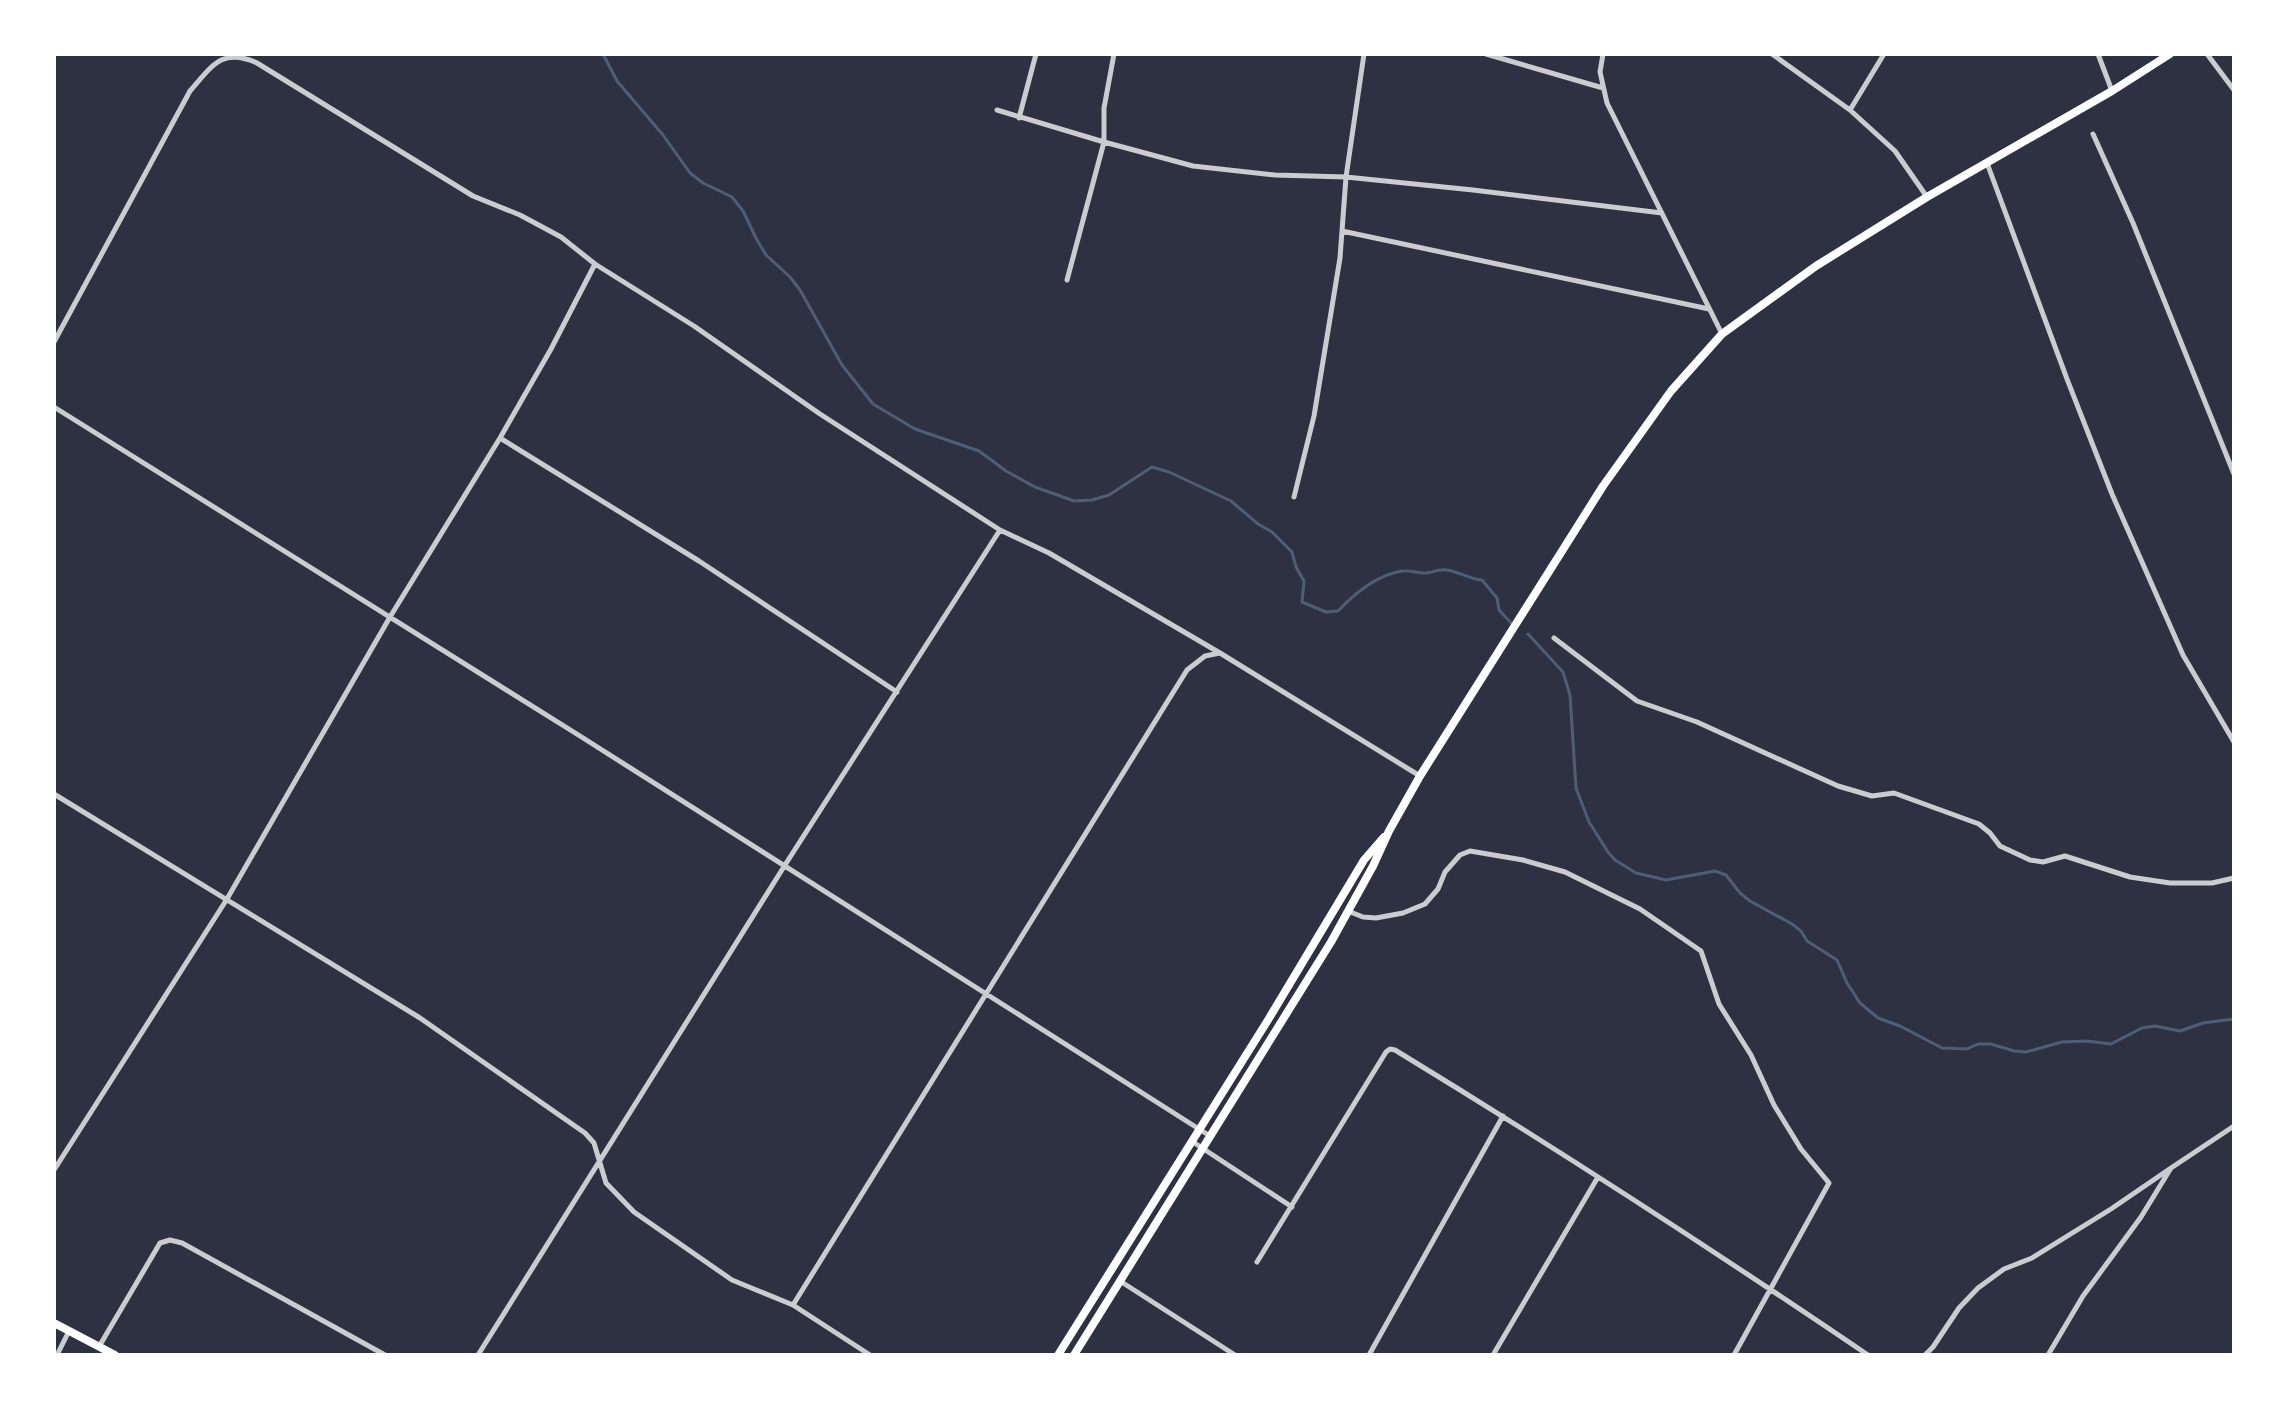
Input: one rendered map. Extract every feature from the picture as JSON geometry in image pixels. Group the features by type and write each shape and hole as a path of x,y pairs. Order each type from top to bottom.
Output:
{"main road":[{"path":"1074,1355 1280,1027 1348,911 1420,776 1603,486 1671,391 1722,334 1816,266 2170,54"},
{"path":"1058,1355 1268,1020 1364,860 1389,831"},
{"path":"54,1323 115,1355"}],"street":[{"path":"1019,118 1036,54"},
{"path":"1067,280 1104,142 1104,108 1114,54"},
{"path":"1294,497 1314,416 1340,258 1346,177 1364,54"},
{"path":"1486,54 1604,88"},
{"path":"1603,54 1600,72 1607,103 1722,334"},
{"path":"1772,54 1850,110 1895,151 1927,197"},
{"path":"1850,110 1884,54"},
{"path":"2098,54 2112,91"},
{"path":"2207,54 2234,90"},
{"path":"54,342 190,91 209,69 225,57 242,56 473,196 520,215 561,237 595,264 694,326 820,414 1000,530 1049,553 1220,653 1420,776"},
{"path":"997,110 1193,166 1275,175 1346,177 1662,213"},
{"path":"2093,134 2133,223 2234,474"},
{"path":"1987,162 2112,494 2183,655 2234,742"},
{"path":"1342,231 1709,309"},
{"path":"55,1167 227,899 390,617 500,438 595,264"},
{"path":"54,407 1211,1136"},
{"path":"500,438 699,561 897,692"},
{"path":"478,1355 785,865 1000,530"},
{"path":"1554,638 1637,701 1697,722 1838,786 1872,796 1894,793 1979,824 2000,846 2030,860 2043,862 2065,856 2130,877 2170,883 2212,883 2234,878"},
{"path":"793,1305 1187,670 1205,656 1220,653"},
{"path":"54,794 420,1018 576,1126 594,1143 606,1183 634,1212 732,1280 793,1305 870,1355"},
{"path":"1348,911 1376,918 1403,913 1425,904 1438,889 1445,872 1460,855 1470,851 1523,860 1565,872 1640,909 1701,951 1719,1004 1751,1055 1774,1105 1801,1149 1829,1183 1734,1355"},
{"path":"1257,1262 1390,1049 1503,1116 1868,1355"},
{"path":"1369,1355 1503,1116"},
{"path":"1925,1355 1959,1308 1978,1288 2004,1269 2032,1258 2111,1209 2234,1126"},
{"path":"1192,1141 1292,1207"},
{"path":"2048,1355 2083,1296 2141,1217 2171,1168"},
{"path":"1493,1355 1598,1177"},
{"path":"100,1345 160,1243 170,1240 182,1243 385,1355"},
{"path":"1120,1281 1235,1355"},
{"path":"57,1355 69,1330"}],"waterway":[{"path":"603,54 617,81 663,135 690,173 732,197 743,211 766,255 800,290 842,365 873,404 915,429 979,451 1035,487 1074,501 1109,495 1152,467 1169,472 1231,501 1272,532 1292,552 1304,581 1302,602 1326,612 1338,611 1384,576 1405,571 1427,573 1444,570 1482,580 1497,598 1499,610 1513,625"},
{"path":"1528,634 1563,672 1570,695 1576,788 1589,822 1615,860 1636,873 1666,880 1715,871 1726,875 1750,901 1792,924 1807,941 1837,960 1860,1003 1878,1018 1942,1048 1967,1049 1978,1044 1991,1044 2026,1052 2062,1042 2111,1044 2142,1028 2155,1026 2180,1031 2203,1023 2234,1019"}]}
